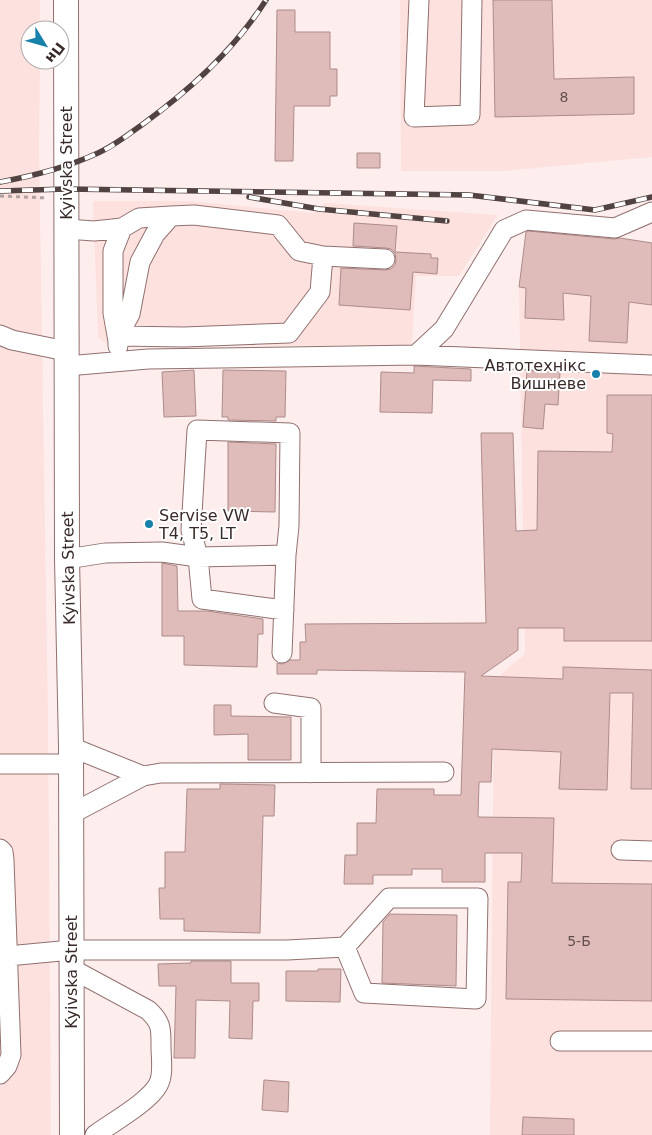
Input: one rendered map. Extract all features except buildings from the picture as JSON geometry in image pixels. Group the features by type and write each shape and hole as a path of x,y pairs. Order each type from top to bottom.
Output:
{"main road":[{"name":"Kyivska Street","path":"66,0 67,559 71,756 72,1135"}],"lane":[{"path":"419,0 414,118 470,115 472,0"},
{"path":"416,355 444,330 504,230 526,220 615,228 652,212"},
{"path":"118,336 130,314 140,262 155,234 172,216"},
{"path":"67,229 94,231 122,228 140,218 194,216 278,225 299,251 323,256 385,259"},
{"path":"115,362 118,336 113,313 113,251 122,228"},
{"path":"118,336 184,337 289,333 320,292 323,256"},
{"path":"0,335 66,359 115,362 148,359 416,355 652,365"},
{"path":"282,653 289,526 290,433 197,430 190,530 198,557 202,599 284,610"},
{"path":"67,559 105,553 153,552 198,557 286,555"},
{"path":"274,703 312,708 311,772"},
{"path":"0,764 71,756 143,776"},
{"path":"71,814 143,776 161,773 444,772"},
{"path":"0,849 3,852 4,860 11,1054 7,1066 0,1074"},
{"path":"622,850 652,851"},
{"path":"8,956 71,960 345,947 390,898 478,898 476,999 364,993 345,947"},
{"path":"71,960 148,1010 157,1018 162,1027 161,1076 158,1085 148,1097 95,1135"},
{"path":"560,1041 652,1041"}],"path":[{"path":"0,196 66,199"}],"shaded area":[{"path":"0,0 40,0 40,20 20,20 20,70 40,70 39,151 48,716 51,1135 0,1135"},
{"path":"400,0 652,0 652,157 504,171 401,171"},
{"path":"93,201 190,201 314,213 325,203 498,215 459,276 416,276 412,345 111,346 98,338"},
{"path":"527,226 652,243 652,1135 490,1135 494,680 525,654 519,287"}],"railway":[{"path":"0,182 38,174 75,163 121,140 161,111 210,68 226,52 266,0"},
{"path":"0,191 66,189 469,195 595,210 652,197"},
{"path":"249,197 319,209 447,221"}],"place":[{"name":"Автотехнікс Вишневе","path":"596,374"},
{"name":"Servise VW T4, T5, LT","path":"149,524"}]}
